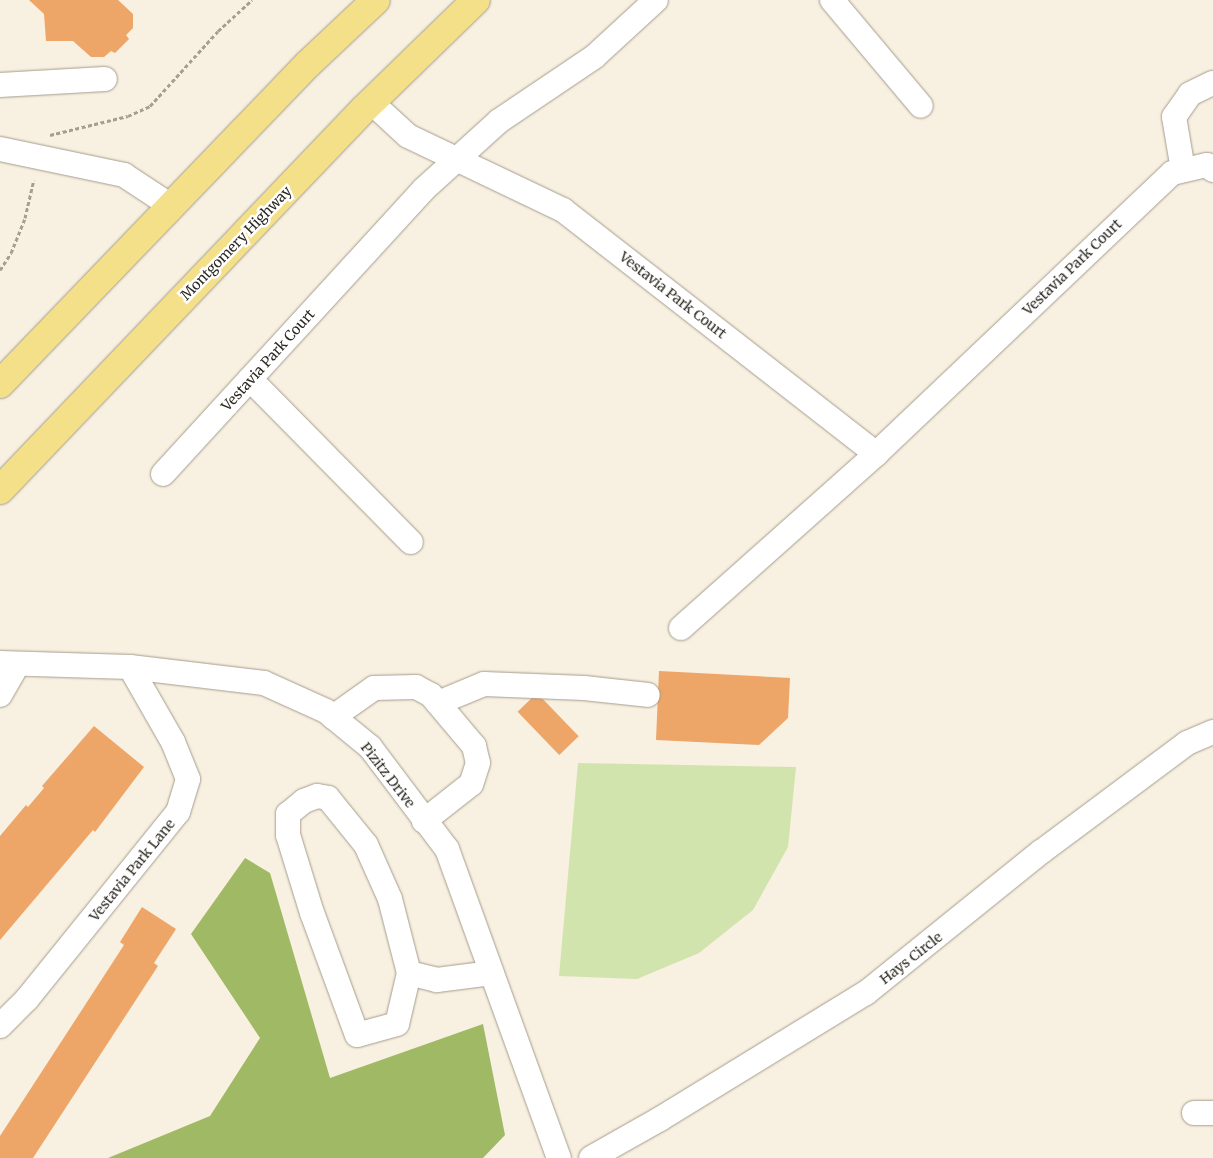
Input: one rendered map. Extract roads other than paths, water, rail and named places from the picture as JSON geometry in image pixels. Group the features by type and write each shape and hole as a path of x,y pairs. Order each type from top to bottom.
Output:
{"main road":[{"path":"0,384 308,64 376,0"},
{"name":"Montgomery Highway","path":"0,490 371,102 476,0"}],"street":[{"name":"Vestavia Park Court","path":"163,474 424,189 499,121 594,57 656,0"},
{"path":"832,0 920,106"},
{"path":"0,85 105,79"},
{"path":"1183,170 1174,117 1190,94 1213,84"},
{"name":"Vestavia Park Court","path":"371,102 408,136 563,210 876,454"},
{"path":"0,149 124,175 172,206"},
{"name":"Vestavia Park Court","path":"681,628 876,454 1172,172 1207,165 1213,170"},
{"path":"250,378 411,542"},
{"path":"0,695 8,664"},
{"name":"Pizitz Drive","path":"8,664 130,667 264,683 333,717 370,747 447,849 559,1158"},
{"name":"Vestavia Park Lane","path":"0,1026 27,999 178,812 188,778 173,742 130,667"},
{"path":"438,703 484,684 584,688 648,695"},
{"path":"333,717 374,688 416,687 438,703 474,746 478,763 471,784 424,821"},
{"name":"Hays Circle","path":"591,1158 866,993 1056,840 1187,743 1213,732"},
{"path":"317,796 328,798 366,845 390,899 409,973 396,1024 357,1035 312,913 288,835 288,814 304,801 317,796"},
{"path":"409,973 437,980 492,973"}]}
